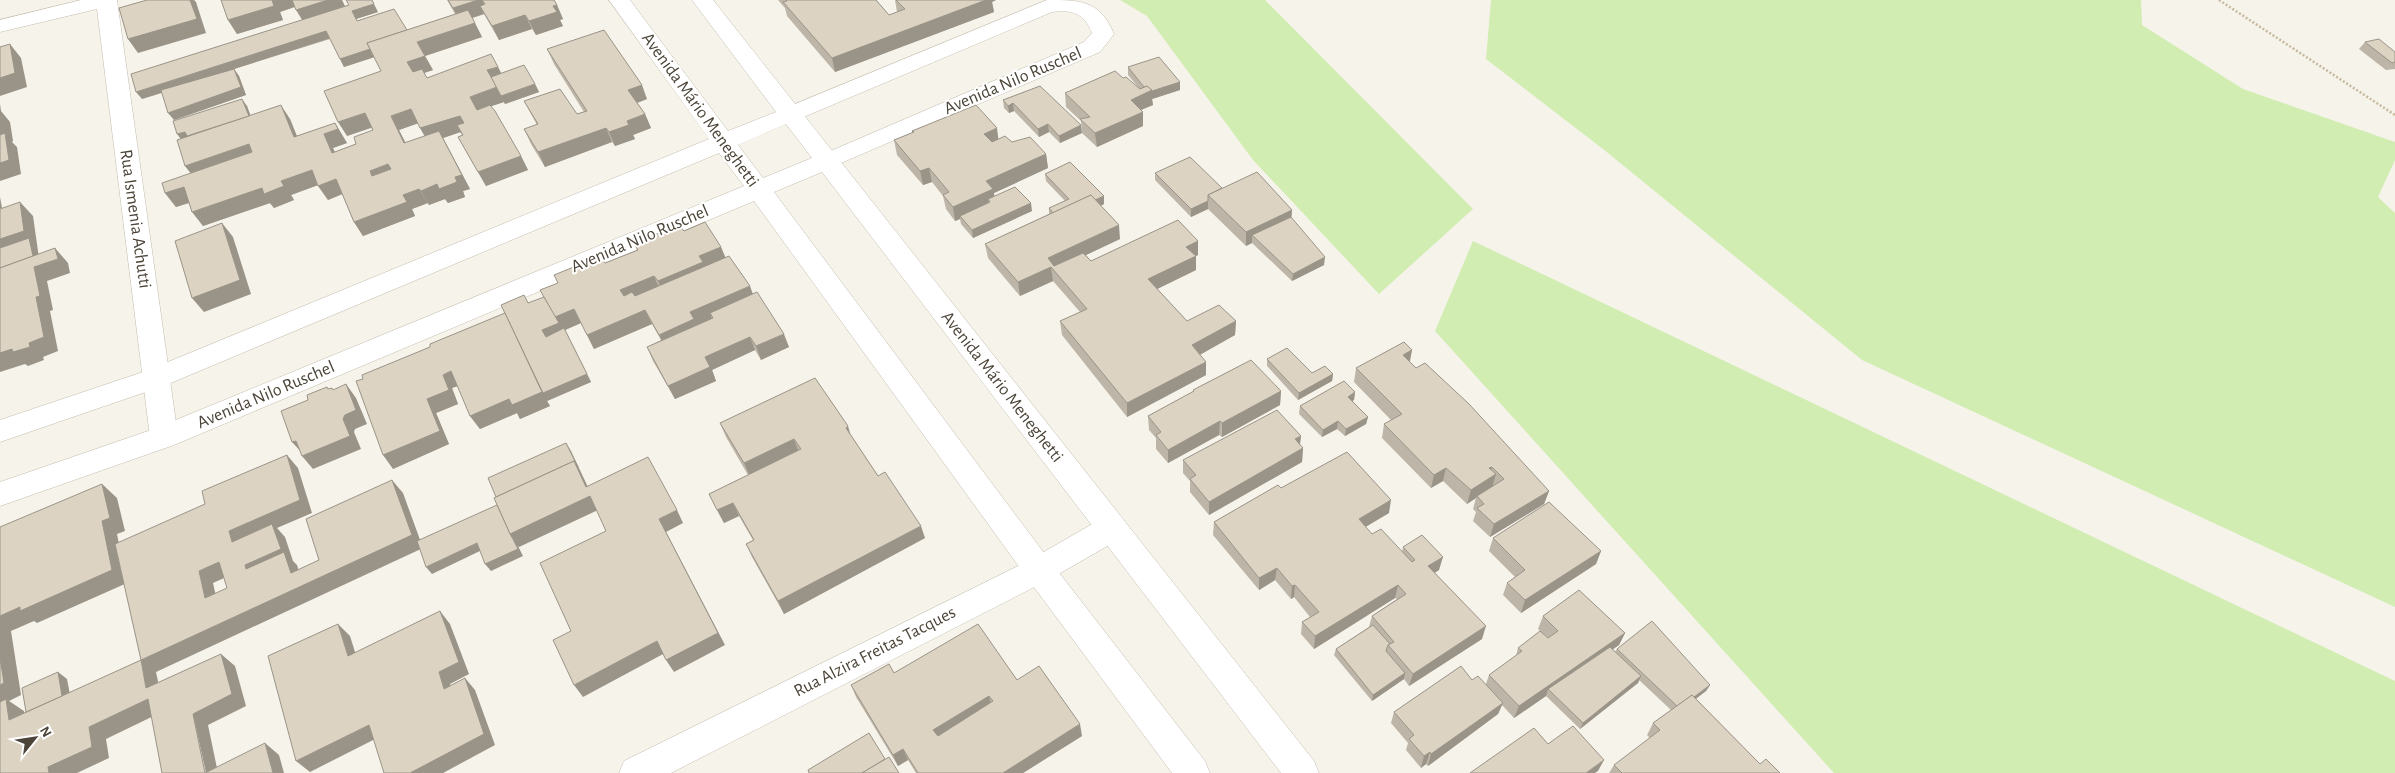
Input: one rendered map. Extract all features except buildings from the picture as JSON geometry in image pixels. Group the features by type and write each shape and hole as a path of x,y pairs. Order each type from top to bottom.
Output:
{"street":[{"path":"0,26 107,0"},
{"name":"Rua Ismenia Achutti","path":"107,0 164,437"},
{"name":"Avenida Mário Meneghetti","path":"619,0 1039,570 1193,773"},
{"name":"Avenida Mário Meneghetti","path":"702,0 1302,773"},
{"name":"Avenida Nilo Ruschel","path":"0,431 156,378 1048,6 1065,4 1081,6 1099,20 1103,34 1092,47 758,190 164,437 0,494"},
{"name":"Rua Alzira Freitas Tacques","path":"636,773 1039,570 1112,528"}],"path":[{"path":"2219,0 2395,115"}],"green space":[{"path":"1120,0 1265,0 1473,209 1379,294 1253,160 1147,16"},
{"path":"1491,0 2141,0 2142,25 2243,89 2395,142 2395,160 2378,197 2395,213 2395,607 1862,360 1603,149 1486,59"},
{"path":"1473,241 2395,681 2395,773 1834,773 1435,331"}]}
